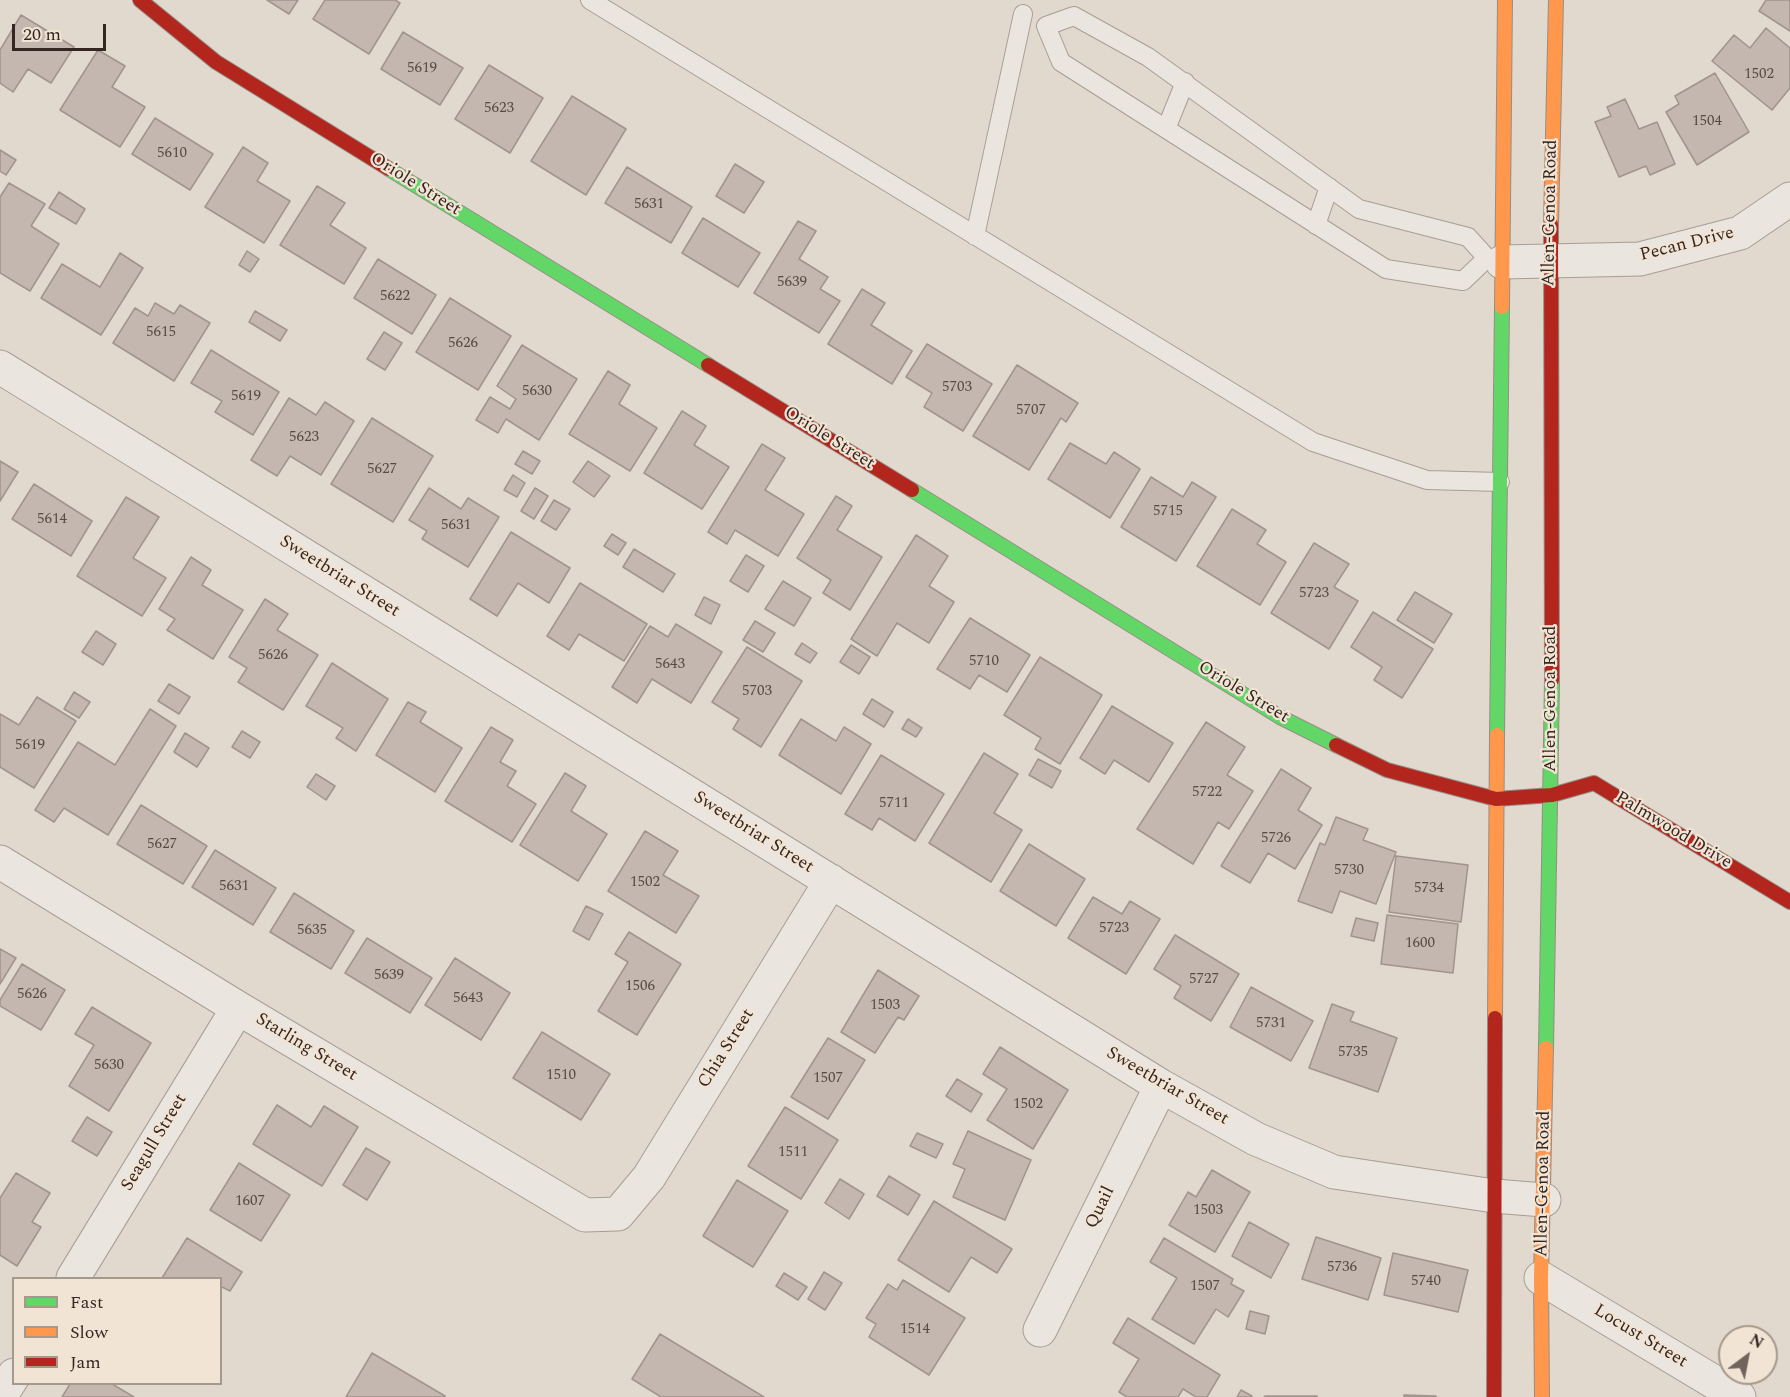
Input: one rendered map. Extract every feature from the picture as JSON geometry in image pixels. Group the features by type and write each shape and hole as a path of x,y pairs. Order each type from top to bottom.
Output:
{"main road":[{"name":"Oriole Street","path":"140,0 216,62 1280,717 1387,770 1496,799 1552,795"},
{"path":"1494,1397 1496,799 1500,482 1495,260 1505,0"},
{"name":"Allen-Genoa Road","path":"1542,1397 1541,1278 1552,795 1550,261 1556,0"},
{"name":"Palmwood Drive","path":"1552,795 1594,783 1790,902"}],"street":[{"name":"Pecan Drive","path":"1495,260 1640,259 1740,233 1790,199"},
{"name":"Sweetbriar Street","path":"0,367 1161,1086 1256,1139 1334,1172 1494,1196 1544,1200"},
{"name":"Starling Street","path":"0,862 238,1008 585,1215 618,1214"},
{"name":"Chia Street","path":"618,1214 649,1177 831,881"},
{"name":"Seagull Street","path":"74,1277 238,1008"},
{"name":"Quail","path":"1040,1330 1161,1086"},
{"name":"Locust Street","path":"1541,1278 1739,1397"},
{"path":"0,1397 12,1378"}],"lane":[{"path":"590,0 1314,442 1427,480 1500,482"},
{"path":"975,236 1024,7 1046,26 1061,62 1386,269 1463,281 1495,260 1468,237 1359,209 1185,82 1148,57 1074,16 1046,26"},
{"path":"1166,129 1185,82"},
{"path":"1316,225 1329,187"}],"building":[{"path":"267,0 298,0 289,14"},
{"path":"325,0 395,0 400,3 369,54 313,19"},
{"path":"1766,0 1790,0 1790,31 1759,11"},
{"path":"21,15 74,47 51,83 28,69 13,92 0,83 0,50"},
{"path":"1766,28 1790,48 1790,88 1772,110 1712,61 1734,35 1750,48"},
{"path":"403,32 463,68 440,105 381,69"},
{"path":"98,50 125,66 112,87 145,107 120,147 60,110"},
{"path":"489,65 543,98 510,153 455,119"},
{"path":"1715,73 1749,132 1697,165 1666,112 1679,104 1675,96"},
{"path":"572,96 626,129 586,195 531,161"},
{"path":"1625,99 1639,129 1657,122 1675,164 1650,175 1646,166 1619,177 1595,122 1611,116 1607,107"},
{"path":"155,118 213,154 190,190 132,154"},
{"path":"243,147 268,163 257,181 290,201 264,243 205,207"},
{"path":"0,150 16,160 6,175 0,171"},
{"path":"735,164 764,182 744,213 716,196"},
{"path":"627,167 692,207 671,243 605,203"},
{"path":"9,183 45,204 31,226 59,244 30,291 0,273 0,197"},
{"path":"317,186 345,203 330,225 366,248 344,284 280,245"},
{"path":"59,192 85,209 76,224 49,208"},
{"path":"703,218 760,253 738,287 682,253"},
{"path":"798,221 816,231 799,259 828,277 820,289 840,301 819,333 754,293"},
{"path":"247,251 259,259 250,272 239,265"},
{"path":"120,253 143,268 101,335 41,298 62,264 100,287"},
{"path":"378,259 436,295 412,334 354,298"},
{"path":"862,289 885,303 871,325 912,351 892,384 828,344"},
{"path":"450,298 511,336 478,390 416,352"},
{"path":"155,303 174,314 180,305 210,323 174,381 113,343 135,308 148,316"},
{"path":"255,311 287,330 280,341 249,322"},
{"path":"384,332 402,343 385,370 367,359"},
{"path":"927,344 992,384 963,431 924,407 932,393 906,377"},
{"path":"522,345 577,379 539,440 506,419 498,433 476,420 490,397 510,409 516,399 497,386"},
{"path":"211,350 279,392 253,435 215,412 222,401 191,383"},
{"path":"1017,365 1078,403 1066,422 1061,418 1029,470 973,436"},
{"path":"608,371 630,385 619,404 657,428 630,471 569,434"},
{"path":"289,398 316,415 325,402 354,421 321,475 290,456 277,476 251,460"},
{"path":"682,411 706,426 694,445 729,467 702,509 644,473"},
{"path":"372,418 433,456 393,522 331,484"},
{"path":"1070,443 1106,464 1114,452 1140,469 1110,518 1048,479"},
{"path":"762,444 785,458 765,490 804,514 778,556 735,530 727,544 708,532"},
{"path":"523,451 540,461 532,474 515,464"},
{"path":"0,461 18,472 0,501"},
{"path":"588,461 610,476 594,497 573,482"},
{"path":"513,475 525,483 517,497 504,490"},
{"path":"1151,477 1183,497 1192,482 1216,497 1176,561 1121,527"},
{"path":"34,484 92,521 71,556 12,519"},
{"path":"429,488 461,509 468,498 499,517 468,567 422,539 427,531 409,520"},
{"path":"535,488 548,496 534,519 521,511"},
{"path":"836,496 852,506 837,530 882,557 850,610 823,593 831,580 797,558"},
{"path":"126,497 159,517 133,558 166,578 142,616 77,576"},
{"path":"554,500 570,509 556,530 541,521"},
{"path":"1232,509 1266,530 1257,544 1286,562 1260,605 1197,566"},
{"path":"511,532 570,568 549,603 518,583 497,616 470,599"},
{"path":"612,534 626,543 618,555 604,546"},
{"path":"916,535 948,556 929,586 954,602 929,643 897,623 877,656 851,639"},
{"path":"1314,543 1349,564 1334,587 1358,601 1329,649 1271,613"},
{"path":"634,549 675,574 663,592 623,567"},
{"path":"746,555 764,566 748,592 730,581"},
{"path":"191,557 211,570 202,585 243,610 213,659 167,630 175,619 159,609"},
{"path":"783,581 811,598 794,626 765,609"},
{"path":"580,583 647,624 624,661 579,634 569,650 547,636"},
{"path":"1415,592 1452,614 1434,643 1397,620"},
{"path":"704,597 720,605 711,624 695,615"},
{"path":"265,599 288,614 277,630 318,655 283,710 238,682 247,668 229,657"},
{"path":"1373,612 1433,649 1402,698 1374,680 1382,667 1351,647"},
{"path":"970,618 1030,655 1007,692 979,675 970,689 937,669"},
{"path":"755,621 775,633 763,652 743,640"},
{"path":"676,624 722,652 691,703 652,679 637,703 612,687 650,626 668,637"},
{"path":"96,631 116,644 103,665 82,652"},
{"path":"802,643 817,653 810,663 795,654"},
{"path":"851,645 870,657 859,674 840,662"},
{"path":"747,647 802,681 761,747 733,729 739,719 712,702"},
{"path":"1040,657 1102,695 1060,764 1035,749 1041,738 1004,715"},
{"path":"332,663 388,699 356,751 336,738 343,728 306,706"},
{"path":"169,684 190,697 179,714 158,701"},
{"path":"74,692 90,702 79,718 64,709"},
{"path":"37,697 76,721 34,788 0,767 0,714 19,725"},
{"path":"872,699 893,712 884,727 863,714"},
{"path":"408,702 426,712 420,722 462,748 435,792 376,755"},
{"path":"1112,706 1173,743 1149,782 1114,760 1105,774 1080,758"},
{"path":"150,709 176,726 108,835 64,808 54,822 35,810 78,742 115,765"},
{"path":"801,719 836,741 844,727 871,744 841,794 779,755"},
{"path":"908,719 922,728 916,737 902,729"},
{"path":"1206,722 1245,747 1227,775 1253,791 1229,829 1218,822 1193,864 1137,829"},
{"path":"491,727 513,740 500,762 516,771 507,786 536,804 512,842 445,801"},
{"path":"242,731 260,742 250,758 232,747"},
{"path":"185,733 209,748 197,767 174,752"},
{"path":"984,753 1018,774 994,813 1022,830 991,882 929,843"},
{"path":"881,755 944,794 915,841 879,818 872,830 845,814"},
{"path":"1038,759 1061,771 1052,788 1029,775"},
{"path":"1281,769 1311,788 1298,810 1322,825 1295,869 1268,853 1250,883 1221,866"},
{"path":"565,773 586,786 571,811 607,834 578,881 520,845"},
{"path":"316,774 335,786 326,800 307,787"},
{"path":"141,805 207,846 183,884 117,844"},
{"path":"1336,817 1368,829 1363,840 1396,852 1376,904 1340,891 1332,913 1298,901 1320,843 1325,845"},
{"path":"645,831 678,851 663,875 699,896 676,933 608,891"},
{"path":"1029,844 1085,879 1056,926 1000,891"},
{"path":"215,850 276,888 253,925 192,887"},
{"path":"1396,856 1468,865 1461,922 1389,912"},
{"path":"294,893 354,931 331,969 270,932"},
{"path":"1093,897 1122,914 1130,901 1160,919 1126,974 1068,938"},
{"path":"586,906 603,914 589,940 573,931"},
{"path":"1387,915 1458,924 1453,973 1381,964"},
{"path":"1356,918 1378,923 1374,941 1351,936"},
{"path":"629,932 681,964 637,1035 598,1011 628,962 615,954"},
{"path":"1175,935 1239,974 1211,1021 1174,998 1181,986 1154,969"},
{"path":"367,938 432,978 410,1013 345,973"},
{"path":"0,949 16,958 0,984"},
{"path":"455,958 510,993 481,1040 425,1005"},
{"path":"22,964 65,990 41,1030 0,1006 0,1000"},
{"path":"878,970 919,996 904,1020 898,1017 875,1053 841,1032"},
{"path":"1251,987 1313,1021 1291,1061 1230,1027"},
{"path":"1332,1004 1354,1012 1350,1021 1397,1038 1378,1092 1309,1068"},
{"path":"92,1007 151,1043 109,1111 69,1086 94,1045 75,1034"},
{"path":"542,1032 610,1074 581,1120 513,1078"},
{"path":"828,1038 865,1060 828,1119 791,1097"},
{"path":"1000,1047 1068,1090 1033,1149 987,1120 1007,1089 983,1074"},
{"path":"957,1079 982,1094 971,1112 946,1096"},
{"path":"277,1105 311,1127 324,1106 358,1127 322,1186 253,1144"},
{"path":"785,1107 838,1140 801,1199 748,1166"},
{"path":"87,1117 112,1132 97,1156 72,1141"},
{"path":"968,1131 1031,1160 1005,1220 953,1197 965,1169 953,1164"},
{"path":"917,1133 943,1144 936,1158 910,1146"},
{"path":"366,1148 390,1162 367,1200 343,1185"},
{"path":"239,1163 290,1195 261,1241 210,1210"},
{"path":"1212,1170 1250,1192 1215,1252 1169,1225 1188,1192 1196,1197"},
{"path":"16,1173 50,1193 32,1222 41,1227 17,1266 0,1255 0,1198"},
{"path":"889,1176 920,1195 908,1215 877,1196"},
{"path":"840,1179 864,1194 849,1219 825,1203"},
{"path":"737,1180 788,1211 753,1267 703,1236"},
{"path":"934,1201 1012,1249 997,1273 971,1257 949,1292 898,1260"},
{"path":"1249,1222 1289,1244 1271,1278 1232,1256"},
{"path":"1316,1237 1381,1258 1368,1300 1302,1279"},
{"path":"187,1238 242,1272 230,1291 222,1287 222,1277 163,1277"},
{"path":"1164,1238 1233,1279 1231,1284 1244,1291 1228,1317 1216,1309 1194,1344 1152,1319 1177,1278 1150,1262"},
{"path":"1393,1253 1468,1270 1458,1312 1384,1295"},
{"path":"824,1272 842,1283 825,1310 808,1299"},
{"path":"784,1273 807,1287 798,1300 776,1286"},
{"path":"903,1280 965,1318 929,1375 869,1337 876,1324 866,1318 888,1284 897,1290"},
{"path":"1250,1311 1269,1316 1265,1334 1246,1329"},
{"path":"1128,1318 1220,1375 1207,1397 1196,1397 1183,1389 1178,1397 1127,1397 1119,1392 1139,1359 1113,1343"},
{"path":"660,1334 764,1397 661,1397 632,1379"},
{"path":"372,1353 445,1396 445,1397 346,1397"},
{"path":"69,1385 114,1385 134,1397 62,1397"},
{"path":"1241,1390 1252,1396 1237,1397"},
{"path":"1404,1395 1436,1396 1436,1397 1404,1397"},
{"path":"1317,1396 1317,1397 1264,1397"}],"traffic: fast":[{"path":"389,169 708,365"},
{"path":"1497,735 1502,307"},
{"path":"912,490 1280,717 1336,745"},
{"path":"1546,1048 1552,680"}],"traffic: slow":[{"path":"1502,307 1505,0"},
{"path":"1551,224 1556,0"},
{"path":"1495,1018 1497,735"},
{"path":"1542,1397 1541,1278 1546,1048"}],"traffic: jam":[{"path":"140,0 216,62 389,169"},
{"path":"1551,224 1552,680"},
{"path":"708,365 912,490"},
{"path":"1336,745 1387,770 1496,799 1552,795 1594,783 1790,902"},
{"path":"1494,1397 1495,1018"}]}
